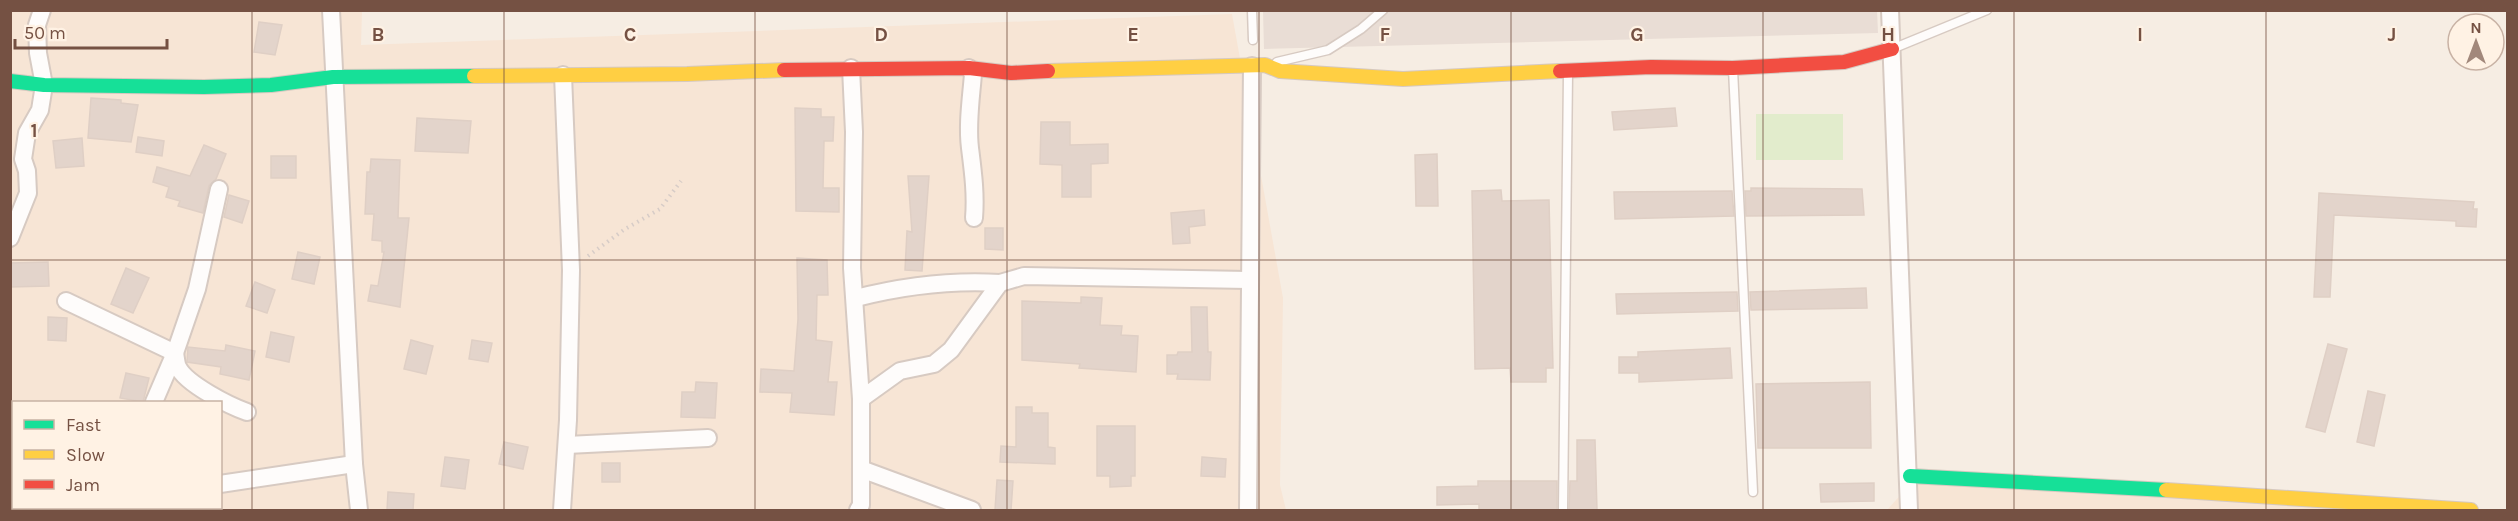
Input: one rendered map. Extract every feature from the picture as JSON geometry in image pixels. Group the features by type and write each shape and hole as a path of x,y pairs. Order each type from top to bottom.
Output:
{"street":[{"path":"10,238 28,193 27,171 23,159 27,133 40,110 45,85 38,53 38,25 42,10"},
{"path":"331,10 354,464 359,510"},
{"path":"1890,10 1910,476 1909,510"},
{"path":"10,81 45,85 238,86 272,85 333,76 563,75 851,69 969,69 1011,73 1139,67 1258,66 1280,71 1403,79 1569,70 1651,67 1733,68 1844,62 1892,49"},
{"path":"1248,510 1248,280 1258,66"},
{"path":"851,69 854,132 851,231 861,399 861,505 858,510"},
{"path":"969,69 973,74 969,120 970,148 975,178 974,218"},
{"path":"562,510 567,444 571,263 563,75"},
{"path":"154,401 175,353 197,289 219,189"},
{"path":"856,298 890,289 967,281 1000,283 1024,276 1248,280"},
{"path":"861,399 900,371 934,364 951,350 1000,283"},
{"path":"66,301 175,353 179,368 191,380 232,407 247,412"},
{"path":"567,444 708,438"},
{"path":"222,483 354,464"},
{"path":"861,469 972,510"},
{"path":"1910,476 2345,500 2471,510"}],"lane":[{"path":"1252,10 1253,40"},
{"path":"1258,66 1328,50 1361,29 1383,10"},
{"path":"1892,49 1987,10"},
{"path":"1733,68 1753,492"},
{"path":"1563,510 1569,70"}],"path":[{"path":"571,263 591,254 625,229 660,209 681,181"}],"shaded area":[{"path":"1877,10 1878,33 1264,49 1263,11"},
{"path":"10,11 362,11 361,45 1232,14 1283,298 1280,485 1286,510 11,510"},
{"path":"1923,470 2457,510 1887,510"}],"green space":[{"path":"1756,114 1843,114 1843,160 1756,160"}],"building":[{"path":"259,22 282,25 275,55 254,52"},
{"path":"91,98 121,100 121,103 138,105 131,142 88,138"},
{"path":"795,108 821,109 821,117 834,117 833,141 824,141 823,188 839,188 839,212 796,211"},
{"path":"1675,108 1677,126 1614,130 1612,112"},
{"path":"417,118 471,121 468,153 415,151"},
{"path":"1041,122 1070,122 1070,145 1108,144 1108,163 1091,164 1091,197 1062,197 1062,165 1040,164"},
{"path":"138,137 164,141 162,156 136,152"},
{"path":"82,138 84,166 56,168 53,141"},
{"path":"204,145 226,154 216,179 209,186 203,213 178,206 180,201 166,197 169,187 153,182 157,167 190,176"},
{"path":"1437,154 1438,206 1416,206 1415,155"},
{"path":"271,156 296,156 296,178 271,178"},
{"path":"371,159 400,160 398,218 409,218 400,307 368,301 371,285 378,286 384,252 382,252 382,241 372,240 374,214 365,214 367,172 370,172"},
{"path":"908,176 929,176 922,271 905,270 907,231 912,232"},
{"path":"1751,188 1862,189 1864,215 1746,216 1745,191 1751,191"},
{"path":"1501,190 1502,201 1549,200 1553,368 1546,368 1546,382 1511,382 1510,368 1475,369 1472,191"},
{"path":"1732,191 1734,216 1615,219 1614,192"},
{"path":"2319,193 2474,202 2473,209 2477,209 2476,227 2456,226 2456,221 2334,215 2330,297 2314,297"},
{"path":"229,195 249,201 242,223 224,217"},
{"path":"1204,210 1205,225 1189,227 1190,243 1173,244 1171,213"},
{"path":"985,228 1003,228 1003,250 985,249"},
{"path":"298,252 320,257 314,284 292,279"},
{"path":"797,258 827,260 828,295 817,295 816,340 832,342 828,382 837,382 834,415 790,412 792,393 760,392 761,369 794,371 798,319"},
{"path":"48,262 49,286 10,287 10,263"},
{"path":"126,268 149,278 133,313 111,304"},
{"path":"255,282 275,290 267,313 246,306"},
{"path":"1866,288 1867,308 1751,310 1750,292"},
{"path":"1737,292 1738,311 1617,314 1616,294"},
{"path":"1081,297 1102,298 1100,325 1122,326 1121,335 1138,336 1136,372 1079,368 1080,364 1022,360 1022,301 1081,303"},
{"path":"1191,307 1207,307 1208,352 1211,352 1210,380 1177,379 1178,374 1167,374 1167,355 1192,352"},
{"path":"48,317 67,318 66,341 48,340"},
{"path":"271,332 294,337 289,362 266,357"},
{"path":"411,340 433,346 426,374 404,369"},
{"path":"472,340 492,343 488,362 469,359"},
{"path":"2328,344 2347,349 2325,432 2306,427"},
{"path":"226,345 255,351 249,380 220,374 221,367 187,362 188,347 225,351"},
{"path":"1730,348 1732,378 1639,382 1639,373 1619,373 1619,357 1638,357 1638,352"},
{"path":"126,373 149,378 143,401 120,398"},
{"path":"696,382 717,383 715,418 681,417 682,392 695,392"},
{"path":"1870,382 1871,448 1758,448 1756,384"},
{"path":"2368,391 2385,395 2374,446 2357,442"},
{"path":"1016,407 1032,407 1032,413 1048,413 1048,447 1055,448 1055,464 1000,462 1001,446 1016,447"},
{"path":"1097,426 1135,426 1135,476 1131,476 1131,486 1110,487 1110,476 1097,476"},
{"path":"1577,440 1595,440 1597,510 1569,510 1570,481 1577,481"},
{"path":"504,442 528,447 523,469 499,464"},
{"path":"445,457 469,460 465,489 441,486"},
{"path":"1202,457 1226,459 1225,477 1201,476"},
{"path":"602,463 620,463 620,482 602,482"},
{"path":"997,480 1013,481 1011,510 995,510"},
{"path":"1478,481 1557,481 1557,510 1479,510 1479,504 1437,505 1437,487 1478,486"},
{"path":"1874,483 1874,501 1821,502 1820,484"},
{"path":"388,492 414,494 413,510 387,510"}],"traffic: fast":[{"path":"10,81 44,85 204,87 271,85 333,77 474,76"},
{"path":"1910,476 2166,490"}],"traffic: slow":[{"path":"1048,71 1265,65 1280,71 1403,79 1560,71"},
{"path":"474,76 687,74 784,70"},
{"path":"2166,490 2471,510"}],"traffic: jam":[{"path":"1560,71 1651,67 1733,68 1844,62 1892,49"},
{"path":"784,70 969,68 1011,73 1048,71"}]}
